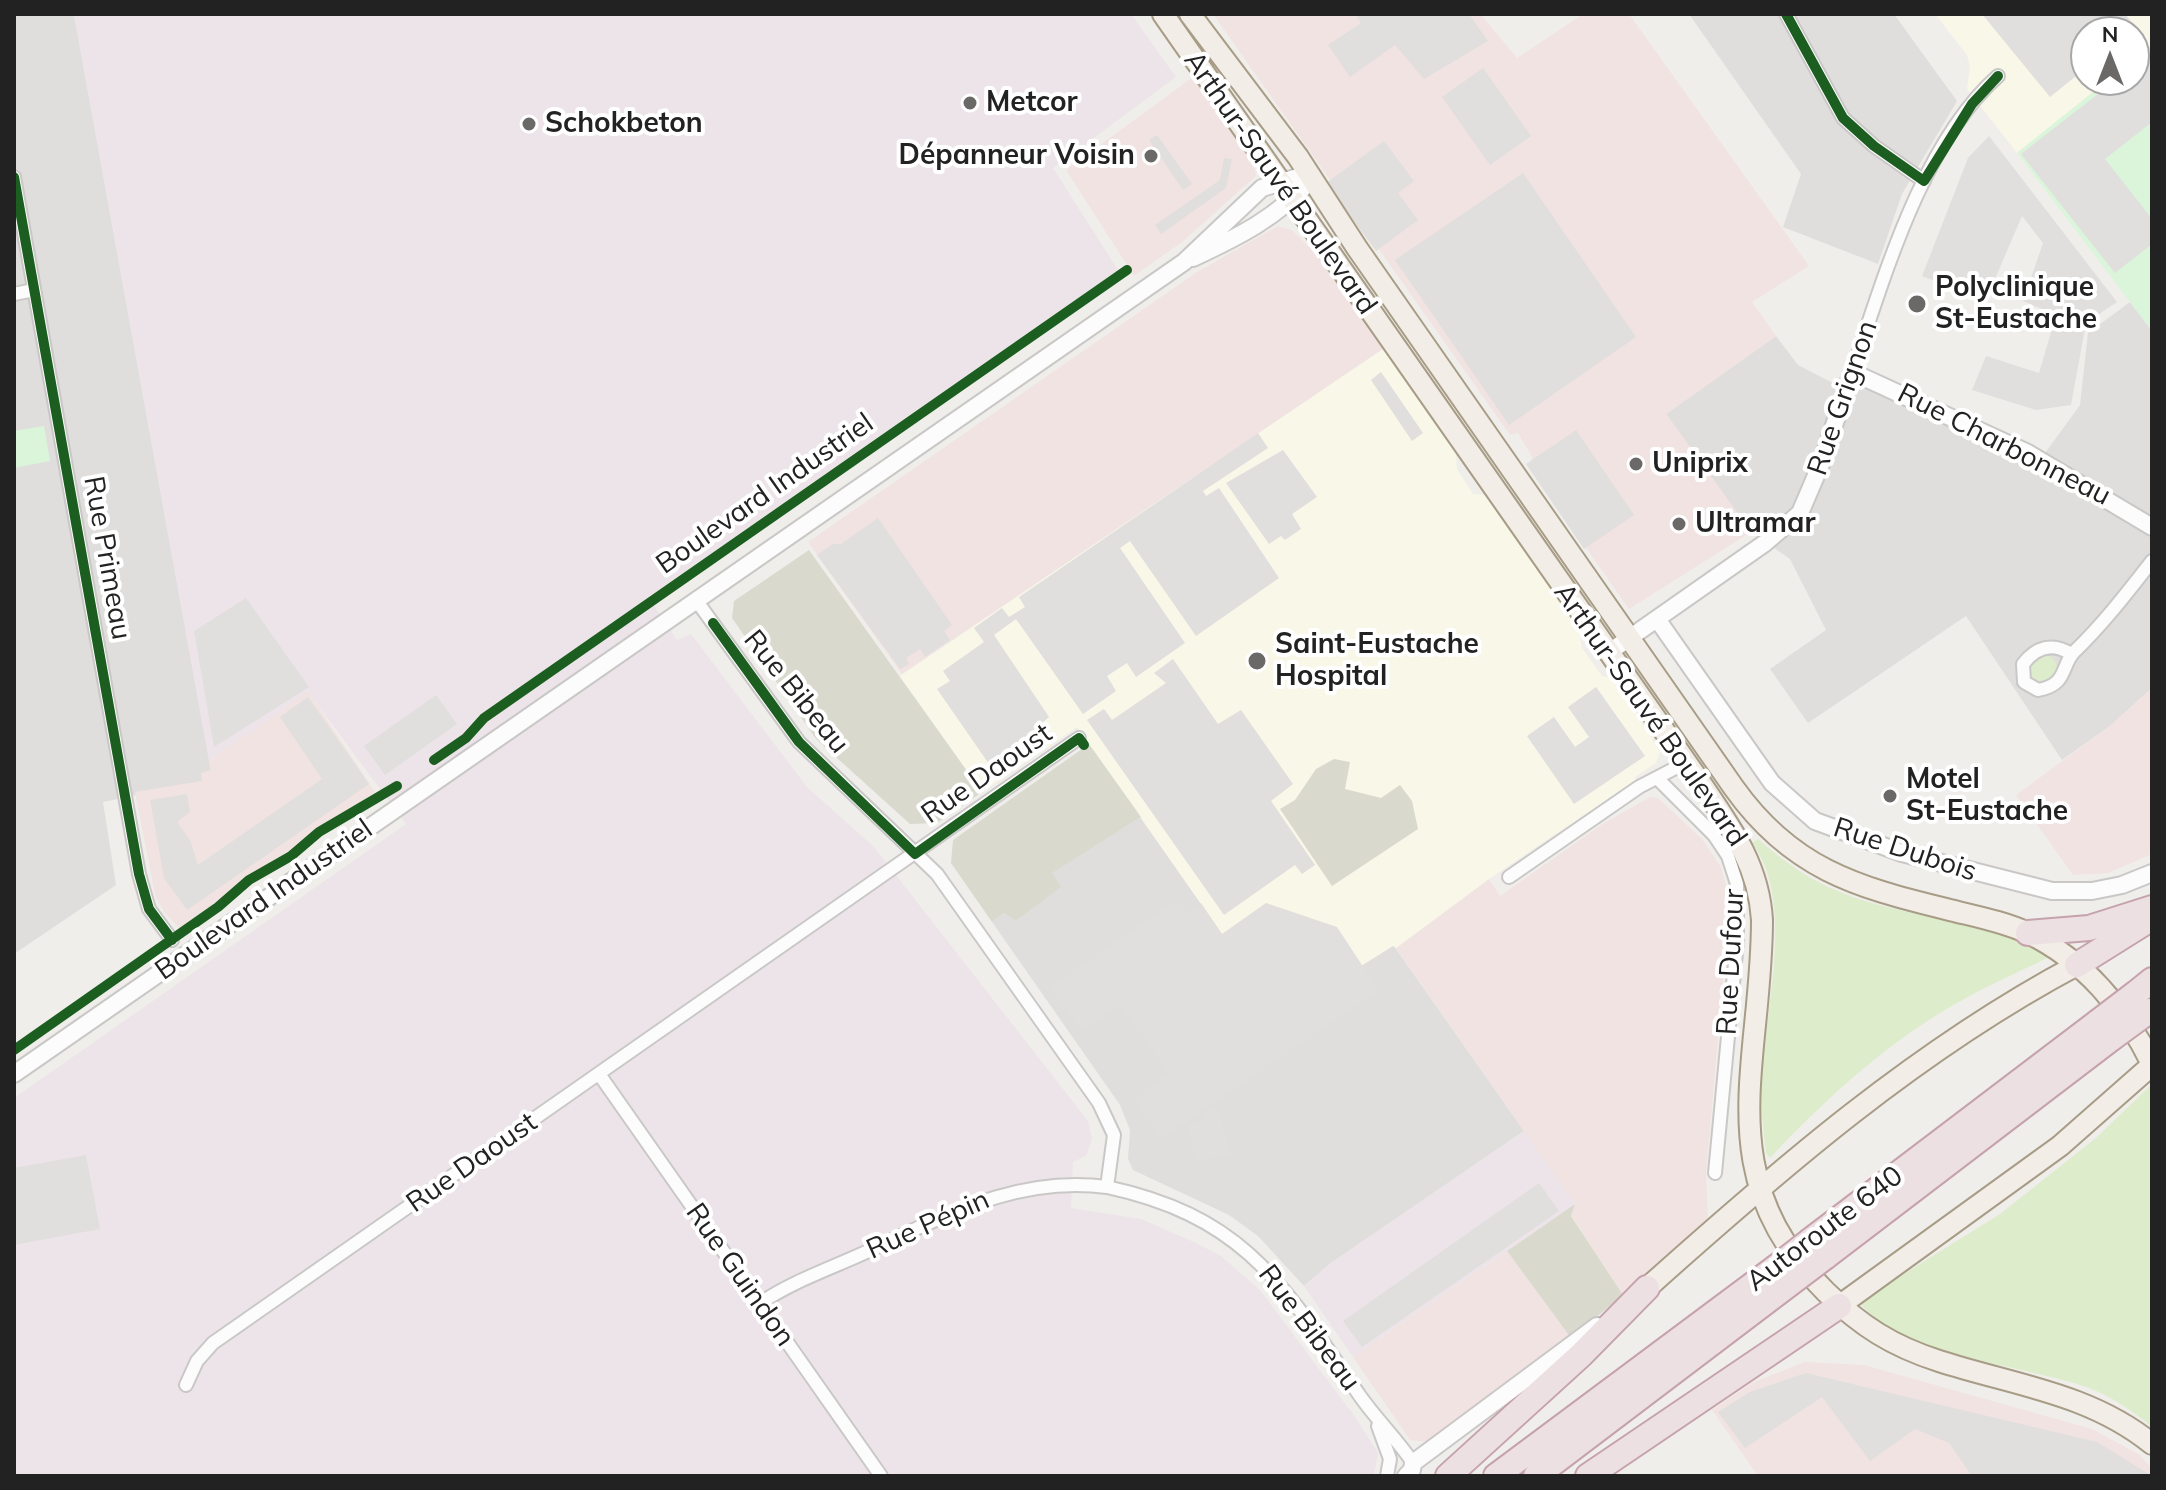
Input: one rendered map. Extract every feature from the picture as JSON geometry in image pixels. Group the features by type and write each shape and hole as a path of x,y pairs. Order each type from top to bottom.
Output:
{"highway":[{"path":"2028,933 2089,928 2152,908"},
{"path":"2077,965 2152,918"},
{"name":"Autoroute 640","path":"1496,1476 1818,1249 2147,998"},
{"name":"Autoroute 640","path":"1536,1476 1781,1276"},
{"path":"1448,1476 1581,1355 1647,1288"},
{"path":"1588,1476 1839,1306"}],"main road":[{"name":"Arthur-Sauvé Boulevard","path":"1163,14 1744,848 1759,893 1762,930 1748,1111 1759,1189 1784,1243 1811,1278 1852,1318 1903,1348 2086,1404 2118,1420 2152,1444"},
{"name":"Arthur-Sauvé Boulevard","path":"1190,14 1310,176 1741,799 1784,845 1817,867 1859,885 2028,933 2077,965 2122,1011 2152,1064"},
{"path":"1647,1288 1759,1189 1899,1077 2017,999 2077,965"},
{"path":"1839,1306 2060,1146 2152,1064"}],"street":[{"path":"1786,14 1843,118 1874,146 1924,181"},
{"name":"Rue Grignon","path":"1608,653 1765,543 1800,513 1821,464 1898,238 1924,181 1972,104 1998,76"},
{"name":"Boulevard Industriel","path":"14,1074 1184,262 1258,192 1278,181 1310,176"},
{"name":"Boulevard Industriel","path":"1184,262 1232,240 1281,211 1310,176"},
{"name":"Rue Primeau","path":"14,177 141,884 149,909 172,940"},
{"path":"14,294 34,290"},
{"name":"Rue Charbonneau","path":"1852,372 2035,456 2152,527"},
{"path":"2071,654 2106,620 2152,561"},
{"name":"Rue Bibeau","path":"696,600 799,742 937,874 1108,1119 1114,1140 1107,1187 1186,1210 1249,1252 1287,1291 1409,1469"},
{"name":"Rue Dubois","path":"1657,619 1772,783 1815,821 1902,853 2052,891 2101,890 2152,873"},
{"name":"Rue Daoust","path":"186,1385 197,1361 213,1343 1079,738"},
{"path":"1509,877 1639,787 1685,763"},
{"name":"Rue Dufour","path":"1658,779 1722,846 1737,884 1737,942 1715,1173"},
{"name":"Rue Guindon","path":"599,1074 881,1476"},
{"name":"Rue Pépin","path":"759,1304 802,1281 992,1196 1043,1185 1107,1187"},
{"path":"1409,1469 1647,1288"},
{"name":"Rue Bibeau","path":"1374,1416 1388,1452 1387,1476"}],"shaded area":[{"path":"14,14 74,14 211,770 203,781 103,802 116,885 14,954"},
{"path":"74,14 1131,14 1176,77 1053,168 1118,270 648,597 677,640 691,634 807,787 874,847 1088,1121 1092,1139 1086,1156 1073,1162 1071,1208 1141,1219 1221,1256 1260,1290 1355,1417 1378,1453 1374,1476 14,1476 14,1098 406,824 308,692 209,761"},
{"path":"1213,14 1480,14 1517,58 1583,14 1629,14 1809,266 1752,302 1776,336 1666,414 1751,532 1629,609 1530,468 1532,457 1518,433 1510,435"},
{"path":"1355,14 1469,14 1488,41 1424,79 1395,45 1350,77 1328,45 1361,23"},
{"path":"1689,14 1894,14 1957,101 1902,194 1878,264 1783,227 1801,174"},
{"path":"1935,14 2152,14 2150,47 2150,16 2070,16 2070,96 2088,96 2017,153 1967,89 1970,67 1967,55"},
{"path":"1982,14 2125,14 2127,16 2070,16 2070,81 2050,97"},
{"path":"2152,51 2152,122 2105,159 2152,219 2152,244 2115,273 2021,154 2095,96 2150,96"},
{"path":"1483,68 1531,136 1490,165 1442,97"},
{"path":"1193,77 1254,164 1256,176 1182,242 1134,276 1066,170"},
{"path":"1157,135 1192,184 1183,190 1149,140"},
{"path":"1989,136 2117,302 2086,323 2071,405 2036,410 1972,390 1986,356 2039,373 2056,315 2023,301 2043,243 2022,216 1985,302 1922,276 1968,158"},
{"path":"1384,141 1414,181 1398,193 1418,220 1376,251 1326,183"},
{"path":"1224,158 1232,159 1226,188 1161,234 1155,225 1220,180"},
{"path":"1523,173 1636,337 1509,425 1395,260"},
{"path":"1278,226 1292,230 1319,257 1383,349 902,674 808,542 1197,272"},
{"path":"2130,302 2152,331 2152,688 2110,726 2062,760 1966,616 1808,723 1770,669 1826,630 1790,559 1751,532 1666,414 1776,336 1798,365 1831,382 1879,390 2037,464 2080,405 2088,333"},
{"name":"Saint-Eustache Hospital","path":"1383,349 1456,453 1457,469 1473,494 1484,495 1489,501 1578,628 1582,648 1602,676 1614,679 1660,752 1656,763 1635,777 1636,780 1489,879 1396,948 1393,946 1358,968 1222,934 1077,727 982,792 900,676"},
{"path":"1381,372 1423,433 1412,441 1371,380"},
{"path":"1576,430 1634,515 1584,549 1526,464"},
{"path":"1258,433 1268,448 1203,491 1206,496 1219,488 1279,578 1196,636 1130,541 1120,548 1185,643 1136,677 1127,663 1107,676 1116,691 1083,714 1016,619 994,635 1049,717 1043,722 1052,735 1006,767 999,756 989,764 937,689 950,681 943,671 984,642 974,628 1002,608 1009,617 1025,607 1019,597"},
{"path":"1283,450 1317,497 1292,514 1301,529 1285,540 1281,536 1269,544 1226,483"},
{"path":"878,518 952,625 944,631 950,640 925,657 920,649 906,658 909,664 900,669 817,555 833,544 841,544"},
{"path":"809,550 982,792 937,823 910,824 816,739 732,618 734,601"},
{"path":"246,598 309,687 214,747 194,631"},
{"path":"1173,659 1218,724 1241,710 1293,784 1271,801 1315,865 1302,874 1295,865 1224,915 1087,720 1104,709 1112,720 1166,683 1154,673"},
{"path":"1596,687 1645,756 1574,804 1527,736 1554,717 1575,747 1589,737 1568,707"},
{"path":"2152,688 2152,854 2108,873 2073,875 2016,795 2110,726"},
{"path":"308,691 375,792 180,929 164,912 155,895 135,792 202,781 201,773 211,770 209,761"},
{"path":"436,695 457,724 385,775 364,746"},
{"path":"308,697 369,784 187,910 164,878 150,800 187,794 190,812 177,822 190,840 198,865 322,779 280,717"},
{"path":"1089,744 1141,817 1052,873 1061,887 1016,921 1004,913 992,922 951,863 953,840"},
{"path":"1334,759 1350,762 1345,789 1381,798 1400,785 1412,801 1418,829 1332,886 1280,809 1295,800 1316,769"},
{"path":"1650,797 1658,798 1702,839 1721,867 1729,897 1727,936 1706,1173 1708,1221 1623,1295 1571,1215 1575,1204 1396,948 1489,879 1500,896 1601,825"},
{"path":"1141,817 1222,934 1394,946 1524,1131 1331,1263 1304,1286 1258,1236 1229,1215 1133,1170 1128,1159 1130,1130 1120,1105 992,922 1004,913 1016,921 1060,887 1051,873"},
{"path":"1178,900 1188,913 1201,903 1222,934 1266,903 1337,927 1379,991 1160,1139 1134,1099 1168,1073 1120,1005 1081,1031 1049,987"},
{"path":"1218,1108 1230,1155 1196,1162 1188,1125 1204,1119 1203,1112"},
{"path":"1524,1131 1575,1204 1353,1357 1304,1286 1331,1263"},
{"path":"86,1155 100,1229 14,1245 14,1168"},
{"path":"1539,1183 1559,1211 1362,1347 1343,1321"},
{"path":"1575,1204 1571,1216 1623,1295 1571,1338 1507,1251"},
{"path":"1507,1251 1571,1338 1428,1442 1410,1440 1353,1357"},
{"path":"1804,1362 1864,1365 2092,1429 2140,1455 2152,1469 2152,1476 1758,1476 1712,1410 1752,1383"},
{"path":"1806,1373 2097,1442 2152,1476 1972,1476 1949,1443 1915,1429 1870,1461 1822,1397 1745,1448 1718,1412 1750,1392"}],"green space":[{"path":"2152,45 2152,331 2017,153 2088,96 2150,96"},
{"path":"44,426 50,461 14,468 14,431"},
{"path":"2043,655 2053,659 2057,669 2053,679 2043,683 2033,679 2029,669 2033,659"},
{"path":"1758,839 1797,869 1840,892 1999,934 2049,957 1966,998 1912,1031 1838,1091 1770,1158 1766,1153 1761,1091 1775,929 1773,897 1766,868 1752,843"},
{"path":"2152,1084 2152,1427 2122,1405 2089,1388 1966,1357 1904,1335 1878,1320 1859,1302 2000,1214 2096,1138"}],"cycle path":[{"path":"1786,14 1843,118 1874,146 1924,181 1972,104 1998,76"},
{"path":"14,177 139,874 149,909 172,940"},
{"path":"434,760 466,738 484,718 1127,270"},
{"path":"713,623 799,742 915,854 1079,738 1084,745"},
{"path":"14,1050 218,907 249,880 291,856 319,832 397,786"}],"place":[{"name":"Metcor","path":"970,103"},
{"name":"Schokbeton","path":"529,124"},
{"name":"Dépanneur Voisin","path":"1151,156"},
{"name":"Polyclinique St-Eustache","path":"1917,304"},
{"name":"Uniprix","path":"1636,464"},
{"name":"Ultramar","path":"1679,524"},
{"name":"Saint-Eustache Hospital","path":"1257,661"},
{"name":"Motel St-Eustache","path":"1890,796"}]}
